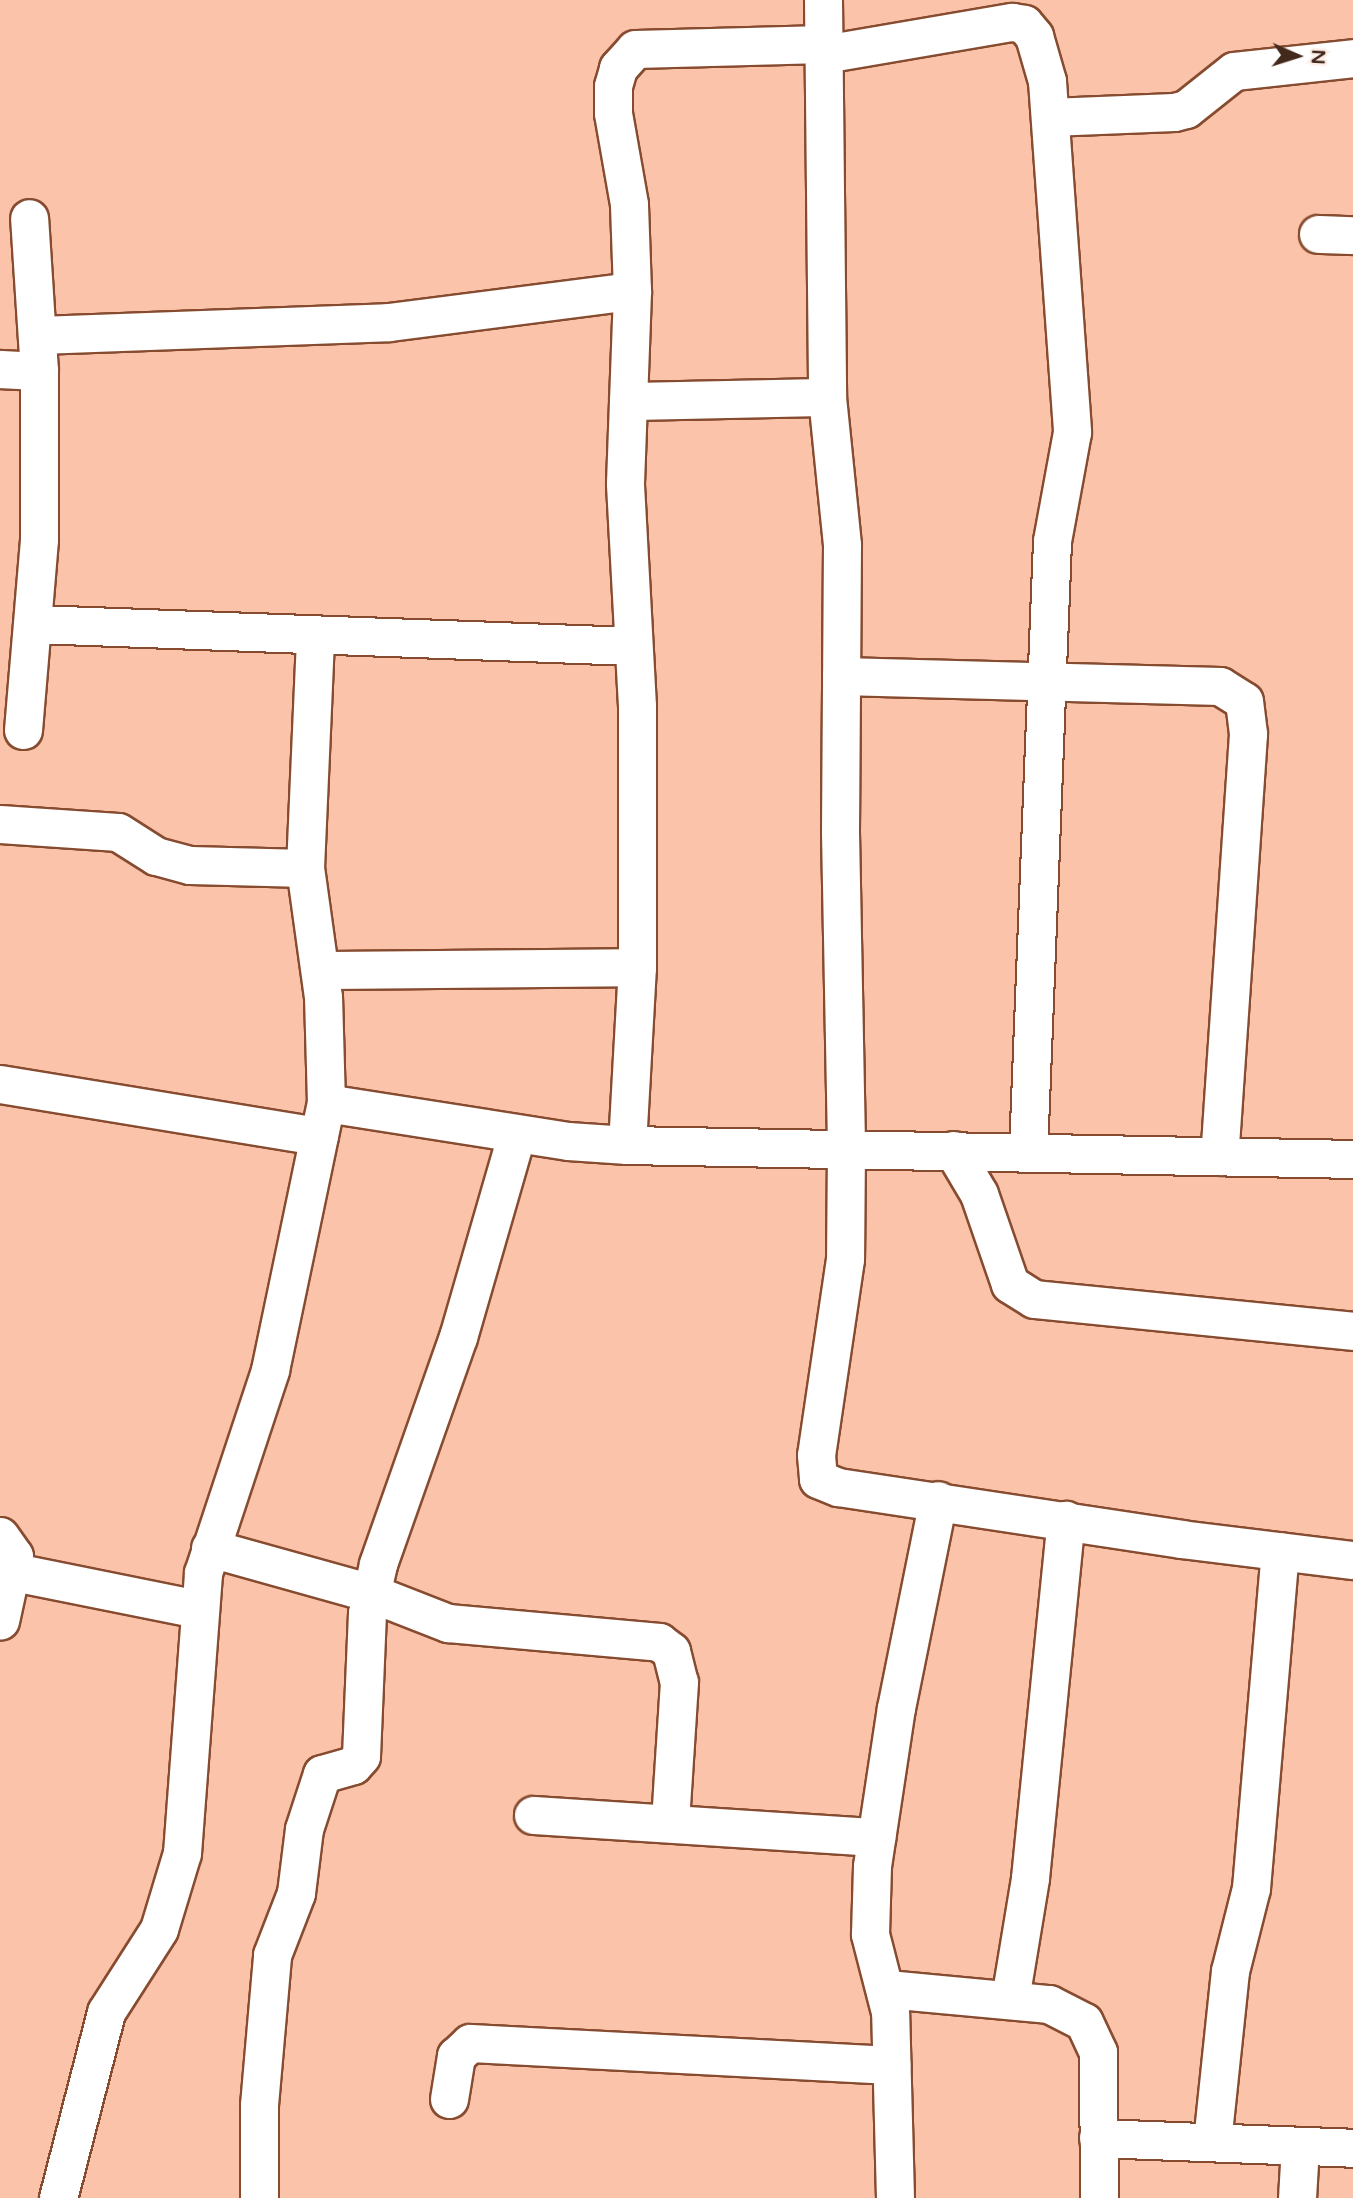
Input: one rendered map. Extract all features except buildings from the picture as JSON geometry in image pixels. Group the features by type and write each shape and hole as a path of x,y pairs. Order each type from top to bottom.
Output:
{"street":[{"path":"823,0 827,397 842,545 846,1149 845,1259 816,1469 818,1479 838,1487 1353,1560"},
{"path":"628,1145 637,967 638,751 625,482 632,291 629,204 613,113 613,86 626,55 635,49 824,49 998,22 1024,24 1040,51 1050,117 1072,432 1052,541 1028,1152"},
{"path":"1050,117 1174,112 1186,109 1234,71 1353,58"},
{"path":"23,730 34,624 39,371 29,218"},
{"path":"37,335 389,322 632,291"},
{"path":"0,369 39,371"},
{"path":"628,401 827,397"},
{"path":"34,624 632,646"},
{"path":"58,2198 106,2012 159,1929 182,1853 191,1768 198,1609 210,1548 270,1370 322,1119 320,970 305,868 315,635"},
{"path":"841,676 1220,686 1244,701 1249,714 1219,1156"},
{"path":"0,824 118,832 156,856 190,865 305,868"},
{"path":"320,970 637,967"},
{"path":"0,1084 322,1119 517,1133 628,1145 1353,1159"},
{"path":"259,2198 268,1975 296,1893 304,1829 322,1774 353,1765 360,1756 371,1593 458,1337 517,1133"},
{"path":"953,1150 979,1194 1010,1284 1034,1299 1353,1331"},
{"path":"895,2198 887,1989 870,1934 876,1837 895,1708 938,1500"},
{"path":"1010,1999 1030,1878 1066,1520"},
{"path":"0,1536 14,1556 14,1572 0,1620"},
{"path":"210,1548 371,1593 448,1623 638,1637 671,1651 679,1682 670,1823"},
{"path":"1212,2142 1230,1971 1251,1888 1280,1551"},
{"path":"14,1572 198,1609"},
{"path":"533,1815 876,1837"},
{"path":"887,1989 1010,1999 1070,2011 1094,2036 1099,2198"},
{"path":"449,2099 456,2056 470,2043 891,2065"},
{"path":"1098,2138 1353,2148"},
{"path":"1297,2198 1300,2146"}]}
